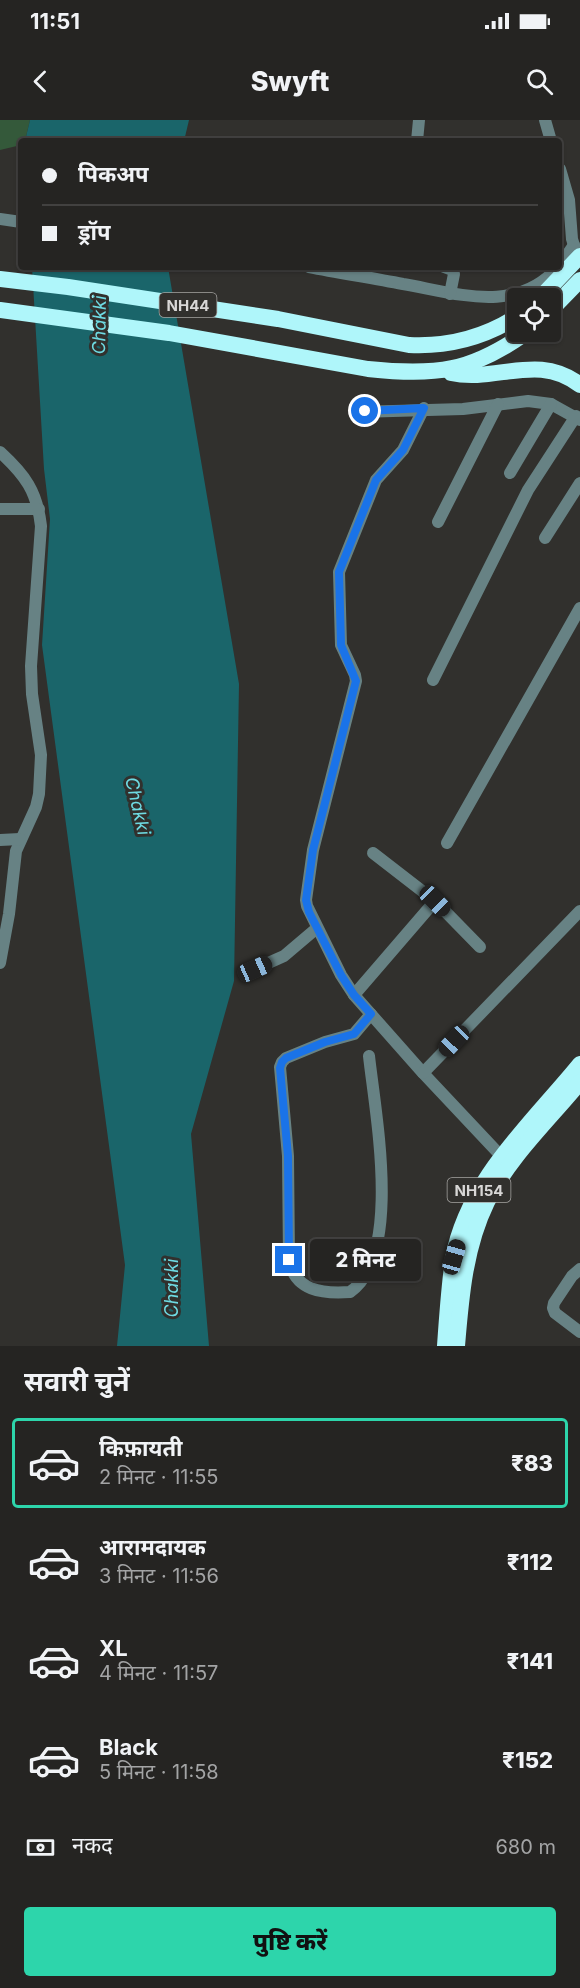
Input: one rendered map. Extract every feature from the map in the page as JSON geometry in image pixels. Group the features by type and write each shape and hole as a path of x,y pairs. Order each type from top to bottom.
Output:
{"highway":[{"path":"549,288 578,256"},
{"name":"NH44","path":"0,279 278,319 408,345 445,345 465,341 507,322"},
{"path":"561,300 580,280"},
{"name":"NH44","path":"0,310 169,333 368,369 400,372 442,371 477,362 511,342"},
{"path":"442,371 464,376 542,369 563,375 580,386"},
{"name":"NH154","path":"445,1346 454,1257 478,1191 502,1157 580,1064"},
{"name":"NH154","path":"457,1346 462,1290 472,1240 488,1200 508,1168 577,1092"}],"street":[{"path":"417,138 419,120"},
{"path":"545,120 550,138"},
{"path":"562,173 574,197 578,256 562,264"},
{"path":"0,219 18,222"},
{"path":"325,270 482,298 505,297 523,292 542,282 555,270"},
{"path":"450,294 454,274 452,270"},
{"path":"358,412 424,408 463,409 528,401 550,404 578,418 528,490 433,680"},
{"path":"438,522 498,404"},
{"path":"510,473 550,404"},
{"path":"424,408 403,450 376,480 339,572 341,645 356,681 310,862 306,900 317,928 354,995 502,1157"},
{"path":"0,452 24,476 39,509 41,526 31,666 32,694 41,755 39,794 36,807 16,851 9,914 0,963"},
{"path":"544,538 580,483"},
{"path":"0,509 39,509"},
{"path":"447,843 580,608"},
{"path":"0,840 20,839"},
{"path":"373,853 435,901 480,947"},
{"path":"354,995 435,901"},
{"path":"423,1073 580,911"},
{"path":"255,969 284,956 317,928"},
{"path":"369,1056 383,1180 377,1248 359,1284 350,1292 308,1287 296,1278 289,1260 288,1156 280,1068 286,1058 325,1042 354,1034 371,1014"},
{"path":"580,1269 572,1276 553,1308 555,1313 580,1332"}],"green space":[{"path":"0,120 30,120 26,138 18,138 18,146 0,150"}],"water":[{"path":"30,120 189,120 185,138 26,138"},
{"name":"Chakki","path":"32,270 169,270 239,684 234,981 191,1134 209,1346 117,1346 125,1265 42,645 50,519 44,469"}],"route":[{"path":"289,1260 288,1156 280,1068 282,1062 286,1058 325,1042 354,1034 371,1014 354,995 341,975 309,912 306,900 310,862 356,681 341,645 339,572 376,480 403,450 424,408 365,411"}]}
